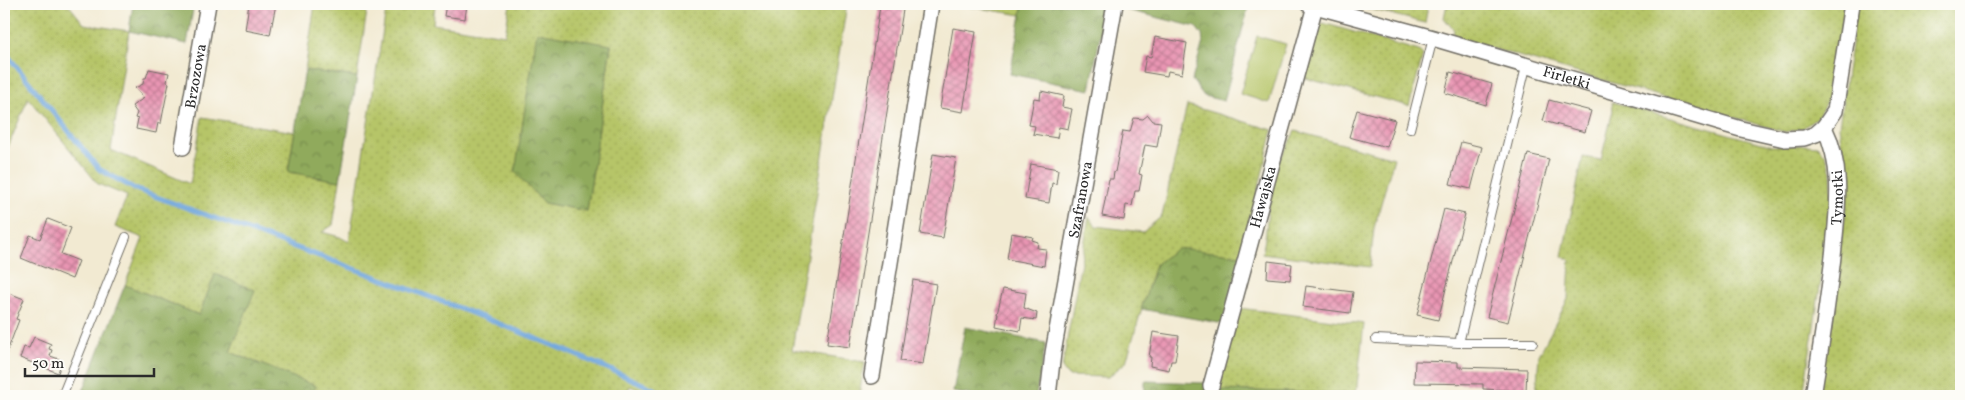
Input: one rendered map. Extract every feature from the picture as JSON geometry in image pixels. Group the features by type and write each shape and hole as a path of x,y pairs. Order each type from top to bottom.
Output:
{"street":[{"name":"Brzozowa","path":"182,147 208,4"},
{"path":"872,376 931,4"},
{"name":"Szafranowa","path":"1048,396 1053,353 1114,4"},
{"path":"1824,127 1835,111 1852,4"},
{"name":"Firletki","path":"1312,5 1433,38 1741,129 1785,139 1804,138 1816,134 1824,127"},
{"name":"Hawajska","path":"1210,386 1312,5"},
{"name":"Tymotki","path":"1813,396 1830,292 1838,196 1836,158 1832,142 1824,127"}],"lane":[{"path":"1410,129 1433,38"},
{"path":"1459,343 1526,67"},
{"path":"62,396 126,237"},
{"path":"1376,340 1533,343"}],"green space":[{"path":"4,4 68,4 84,24 129,31 111,150 190,184 202,117 295,132 288,171 340,181 333,225 322,232 340,237 349,242 387,4 435,4 433,24 505,35 510,4 847,4 792,350 865,362 859,396 653,396 630,386 626,396 311,396 315,386 230,352 254,290 199,315 125,285 143,238 115,227 127,196 98,184 28,98 4,157 4,119 7,106 4,102","holes":["611,45 587,211 544,203"]},
{"path":"133,4 194,4 187,44 129,31"},
{"path":"315,4 368,4 357,77 305,70"},
{"path":"953,4 1023,4 1021,15"},
{"path":"1023,4 1106,4 1090,90 1010,74"},
{"path":"1128,4 1249,4 1224,101 1204,96 1192,80 1203,42 1202,35 1196,27 1127,10"},
{"path":"1351,4 1428,4 1425,23"},
{"path":"1447,4 1845,4 1831,93 1818,117 1803,128 1785,132 1452,37 1454,30 1444,18"},
{"path":"1857,4 1961,4 1961,396 1817,396 1848,197 1839,126"},
{"path":"1323,23 1419,51 1423,55 1409,106 1301,77 1314,31"},
{"path":"537,32 611,45 587,211 544,203 515,172"},
{"path":"1257,36 1286,44 1269,103 1240,94"},
{"path":"305,70 357,77 340,181 288,172"},
{"path":"1612,102 1772,146 1817,146 1826,155 1831,172 1833,204 1803,396 1536,396 1539,355 1568,299 1570,260 1562,256 1583,157 1601,160 1613,110"},
{"path":"1187,105 1273,130 1242,255 1155,264 1126,362 1108,377 1068,376 1062,368 1089,217 1096,226 1143,232 1162,216"},
{"path":"1295,131 1394,158 1374,228 1370,267 1262,253 1273,176 1277,164"},
{"path":"1177,248 1242,255 1224,324 1141,309 1156,264"},
{"path":"215,274 255,290 230,352 316,386 311,396 81,396 125,285 199,315"},
{"path":"1239,308 1364,324 1356,394 1218,390"},
{"path":"965,327 1046,343 1036,396 977,396 953,392"},
{"path":"1145,381 1205,383 1218,390 1356,394 1391,393 1390,396 1137,396 1145,390"}],"building":[{"path":"249,4 276,4 270,35 245,30"},
{"path":"446,4 467,4 465,19 444,16"},
{"path":"880,6 903,10 850,347 827,344"},
{"path":"953,28 976,32 963,112 940,108"},
{"path":"1155,37 1187,43 1182,74 1168,71 1167,76 1143,72 1146,56 1151,57"},
{"path":"149,69 169,73 167,82 169,83 161,123 158,123 156,133 136,129 138,119 135,118 137,113 132,106 144,98 135,88 143,84"},
{"path":"1450,72 1492,84 1486,105 1445,93"},
{"path":"1041,91 1064,96 1062,107 1072,109 1068,129 1059,127 1057,138 1033,134 1035,126 1029,125 1034,98 1040,99"},
{"path":"1549,100 1591,111 1585,132 1543,121"},
{"path":"1357,110 1395,120 1387,147 1349,137"},
{"path":"1148,115 1153,121 1161,122 1157,147 1145,145 1139,174 1142,175 1139,191 1135,191 1132,206 1126,205 1124,220 1102,216 1109,179 1113,179 1123,131 1130,132 1134,118 1143,119"},
{"path":"1461,142 1482,147 1471,189 1450,184"},
{"path":"933,154 956,158 943,238 920,234"},
{"path":"1528,154 1549,159 1508,322 1487,317"},
{"path":"1031,164 1058,169 1056,184 1052,183 1049,203 1025,199"},
{"path":"1444,209 1465,214 1438,320 1417,315"},
{"path":"48,219 71,228 61,254 79,261 72,279 21,258 30,235 40,239"},
{"path":"1011,233 1033,237 1032,240 1038,242 1037,248 1046,249 1044,266 1007,259"},
{"path":"1268,261 1292,264 1290,280 1267,278"},
{"path":"913,280 936,284 923,364 900,361"},
{"path":"1306,286 1353,292 1350,313 1303,307"},
{"path":"1003,289 1026,293 1024,308 1037,313 1036,320 1022,318 1020,331 996,326"},
{"path":"4,291 24,299 16,319 19,320 5,357"},
{"path":"1153,332 1179,336 1175,361 1171,361 1169,370 1150,366 1151,357 1149,357"},
{"path":"34,337 51,344 49,349 52,350 50,356 62,360 58,373 20,358 24,347 29,348"},
{"path":"1415,361 1458,362 1458,367 1527,369 1526,391 1483,389 1483,384 1414,383"}],"waterway":[{"path":"4,51 99,169 135,189 471,313 538,339 669,396"}]}
